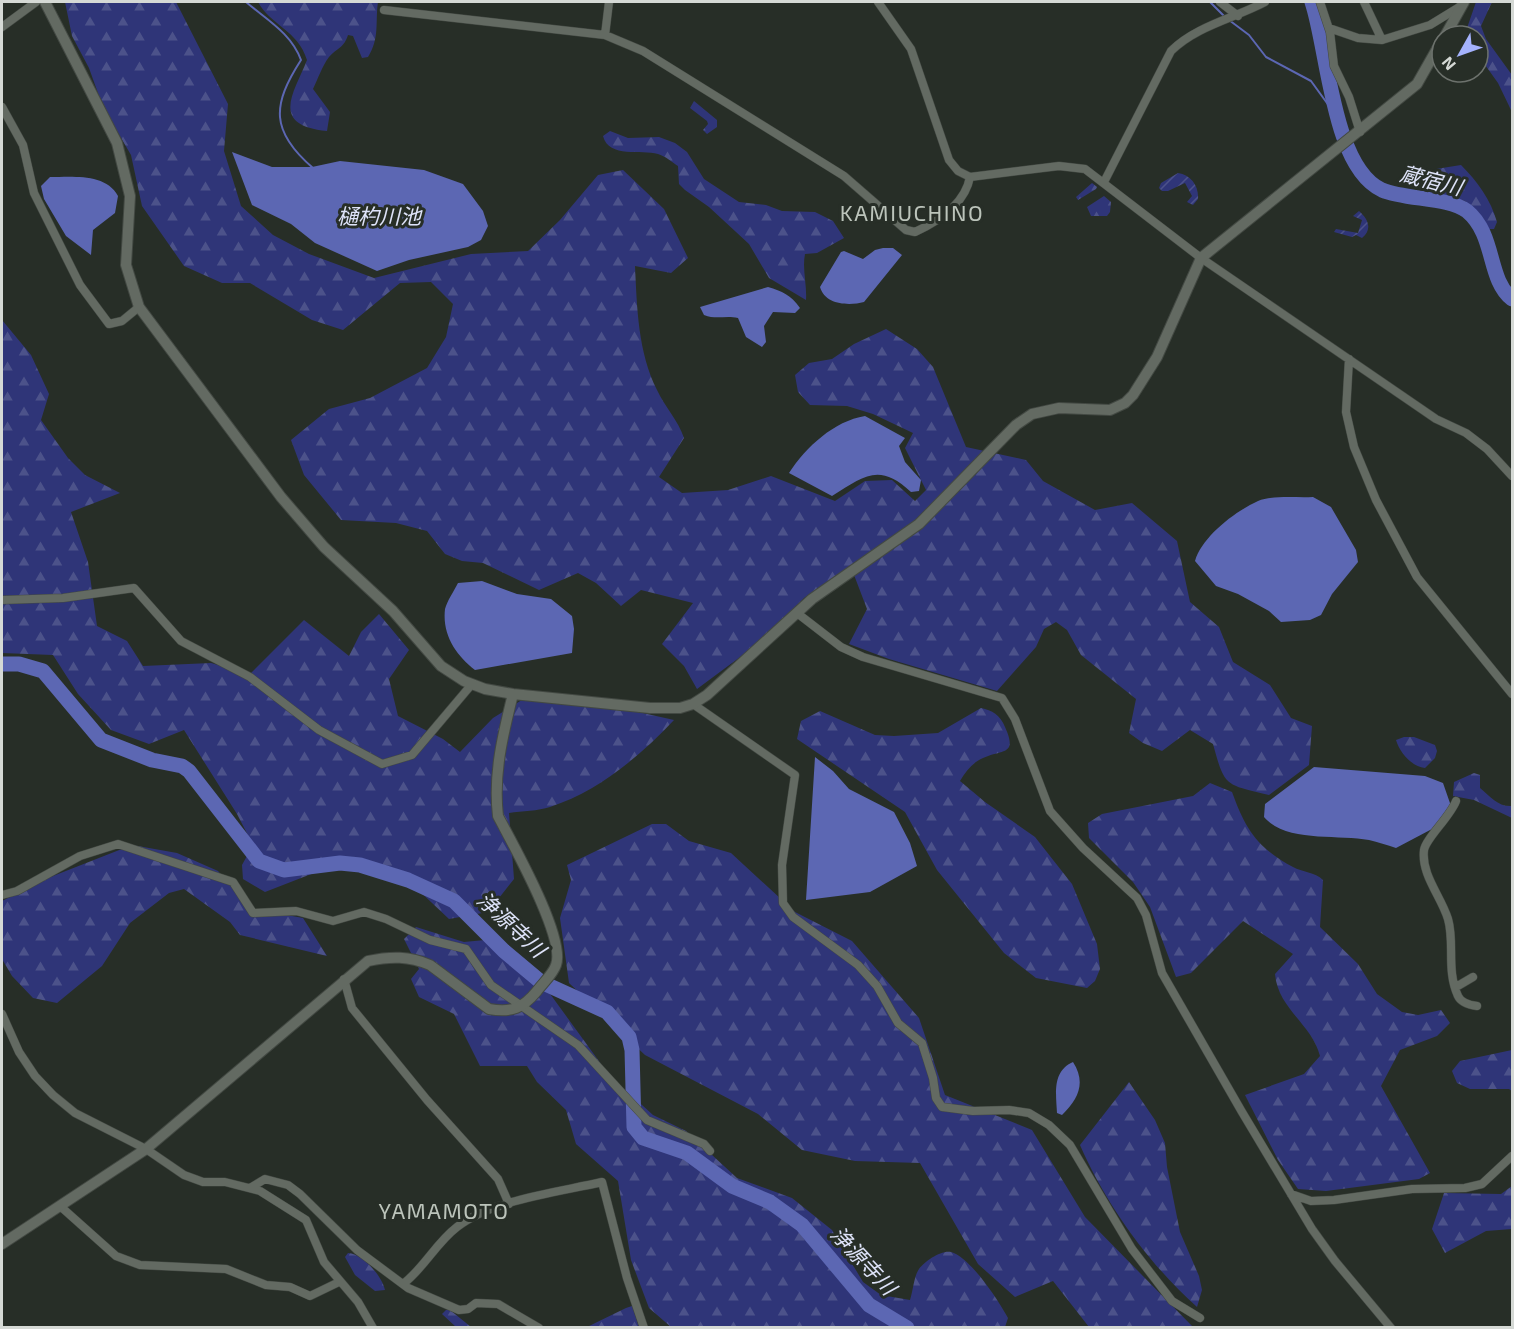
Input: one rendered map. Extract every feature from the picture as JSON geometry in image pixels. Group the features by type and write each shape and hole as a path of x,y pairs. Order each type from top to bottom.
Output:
{"street":[{"path":"2,27 36,2"},
{"path":"45,2 117,143 130,196 126,265 139,307 281,497 324,547 393,611 441,666 472,684 513,694 650,708 680,708 693,704 812,599 919,524 1000,440 1032,414 1059,408 1110,410 1125,403 1133,395 1157,357 1201,258 1417,84 1430,61"},
{"path":"605,35 609,2"},
{"path":"878,2 911,49 950,160 958,171 970,177 1072,166 1086,169 1201,258 1436,419 1466,434 1487,449 1512,476"},
{"path":"1220,2 1238,16"},
{"path":"1104,182 1171,51 1188,35 1238,16 1266,2"},
{"path":"1320,2 1329,28 1334,66 1350,97 1360,132"},
{"path":"1364,2 1382,40"},
{"path":"1329,28 1358,38 1382,40 1430,25 1463,4"},
{"path":"1451,24 1463,4"},
{"path":"384,10 605,35 643,51 844,176 906,230 915,232 932,224 959,201 967,189 970,177"},
{"path":"2,107 22,145 34,194 80,285 100,316 109,324 122,321 139,307"},
{"path":"1349,359 1346,412 1354,447 1377,500 1418,577 1512,694"},
{"path":"2,600 63,598 134,588 181,641 250,677 319,730 382,765 412,755 472,684"},
{"path":"797,613 841,647 863,657 895,669 1002,698 1015,718 1050,811 1083,848 1137,898 1146,915 1162,973 1291,1194 1335,1260 1391,1328"},
{"path":"2,1244 146,1149 368,961 400,956 430,966 489,1009 501,1011 527,1003 551,973 558,955 553,932 498,816 496,796 500,753 513,694"},
{"path":"693,704 795,775 782,865 783,903 793,918 858,965 877,986 898,1023 922,1043 933,1078 936,1098 942,1107 973,1111 1029,1113 1049,1125 1070,1145 1132,1249 1172,1301 1200,1318"},
{"path":"1456,801 1451,813 1425,846 1423,853 1428,875 1448,919 1450,965 1457,995 1462,1001 1477,1006"},
{"path":"2,895 17,891 80,856 118,844 233,882 253,913 296,911 333,921 364,912 386,919 430,940 466,949 491,985 527,1003 578,1045 647,1120 704,1144 710,1151"},
{"path":"1456,987 1473,977"},
{"path":"344,980 352,1008 427,1100 498,1179 509,1204"},
{"path":"2,1014 19,1052 52,1095 75,1113 146,1149 184,1175 203,1182 225,1182 260,1191 306,1220 319,1252 339,1282 358,1302 373,1328"},
{"path":"1291,1194 1311,1201 1412,1189 1465,1188 1482,1184 1512,1156"},
{"path":"250,1188 265,1179 288,1185 357,1250 403,1284 459,1310 468,1309 476,1303 498,1304 539,1328"},
{"path":"403,1284 413,1276 455,1228 471,1216 509,1204 602,1182 627,1278 644,1328"},
{"path":"60,1206 116,1256 140,1265 226,1269 266,1285 290,1287 310,1296 339,1282"}],"green space":[{"path":"65,2 176,2 228,104 224,151 241,206 273,235 309,254 374,278 471,254 528,251 560,220 598,175 623,170 664,209 688,258 671,273 635,266 640,330 646,360 657,390 684,438 659,477 682,493 728,490 771,476 835,501 865,481 892,480 915,501 926,490 905,448 913,433 873,414 847,406 810,405 798,392 795,375 809,363 832,359 854,344 886,329 917,349 933,367 966,447 1026,460 1043,481 1095,510 1132,503 1177,541 1190,602 1219,627 1233,662 1270,685 1291,718 1312,726 1309,765 1269,795 1243,789 1229,782 1224,777 1213,744 1190,730 1162,751 1143,743 1129,733 1136,699 1081,655 1067,630 1056,622 1044,629 1036,647 997,691 889,659 849,644 867,609 851,567 804,598 763,640 697,689 684,666 662,644 693,603 641,590 621,606 596,583 578,573 539,590 483,563 462,561 445,554 427,531 396,523 341,520 304,475 291,440 329,409 370,398 427,368 446,337 453,304 431,282 400,283 343,330 312,320 250,283 222,283 184,266 142,206 131,155 103,107 89,68 72,36"},
{"path":"258,2 378,2 376,37 368,57 362,58 353,36 348,35 322,68 313,89 330,112 327,131 309,128 298,122 292,115 290,106 292,95 307,60 297,42 269,17"},
{"path":"1476,2 1492,2 1482,24 1468,24"},
{"path":"1490,45 1512,75 1512,112 1490,72"},
{"path":"694,101 717,120 717,127 707,134 703,130 708,124 707,121 690,108"},
{"path":"610,131 628,138 659,137 675,143 687,152 704,179 739,202 766,205 782,211 815,212 833,221 844,238 817,253 805,254 806,300 769,278 749,244 709,207 679,184 678,166 658,154 627,152 612,148 603,136"},
{"path":"1461,165 1478,184 1491,206 1497,222 1494,229 1489,229 1465,201 1434,196 1423,186 1422,181 1436,169"},
{"path":"1178,173 1187,176 1196,186 1198,199 1193,205 1187,202 1192,196 1185,183 1168,191 1162,191 1159,188 1161,183"},
{"path":"1092,183 1097,187 1096,189 1078,200 1076,197"},
{"path":"1104,196 1111,202 1110,212 1107,216 1091,216 1087,207"},
{"path":"1359,211 1368,224 1367,231 1362,238 1334,232 1336,229 1358,233 1362,220 1353,216"},
{"path":"2,320 31,355 49,394 41,420 68,458 85,475 120,493 71,512 88,562 97,626 127,641 143,666 211,663 250,674 304,620 349,656 361,632 379,614 409,650 389,679 398,716 443,739 460,752 493,718 525,698 580,699 674,720 633,759 585,792 545,808 509,813 514,879 488,912 449,919 395,868 337,864 265,892 243,879 242,865 253,845 237,814 184,730 149,744 111,730 78,694 53,655 2,653"},
{"path":"981,708 1001,719 1009,736 1009,747 976,762 960,781 985,802 1035,837 1072,884 1097,944 1100,969 1095,981 1087,988 1036,978 1004,953 937,870 905,812 797,739 801,721 820,711 875,735 894,736 938,733"},
{"path":"1414,737 1435,745 1437,751 1435,758 1425,768 1415,765 1400,750 1396,740"},
{"path":"1474,773 1480,775 1480,788 1491,798 1503,805 1512,806 1512,818 1474,800 1453,796 1454,782"},
{"path":"1210,783 1232,792 1248,827 1270,852 1293,867 1316,875 1323,880 1320,927 1358,964 1377,994 1402,1012 1418,1015 1441,1010 1450,1023 1437,1036 1400,1050 1381,1086 1430,1173 1419,1179 1326,1191 1298,1189 1278,1160 1245,1095 1304,1074 1320,1056 1310,1035 1288,1007 1277,986 1275,974 1293,954 1243,921 1191,973 1176,977 1150,907 1133,882 1089,838 1088,823 1102,814 1193,796"},
{"path":"652,824 666,824 689,841 731,853 795,912 852,941 919,1018 945,1095 1032,1130 1085,1217 1193,1327 1089,1327 1053,1281 1015,1297 978,1264 920,1163 855,1161 802,1150 758,1114 645,1055 569,983 560,918 571,880 567,865"},
{"path":"132,845 177,853 218,871 249,908 303,918 327,956 240,935 230,922 184,889 169,893 130,923 102,966 57,1003 33,998 12,976 2,959 2,901 48,878"},
{"path":"416,927 464,942 485,940 532,969 609,1075 653,1115 686,1131 737,1178 792,1198 832,1230 863,1282 881,1295 910,1300 919,1269 933,1257 951,1252 967,1262 991,1291 1008,1318 1005,1327 671,1327 649,1308 631,1260 618,1181 576,1144 566,1110 537,1082 527,1066 480,1066 454,1014 419,997 411,979 419,969 404,939"},
{"path":"1512,1050 1512,1091 1509,1089 1470,1089 1457,1083 1452,1071 1460,1061"},
{"path":"1129,1082 1155,1120 1165,1143 1167,1167 1180,1232 1199,1276 1202,1290 1197,1307 1162,1272 1130,1232 1102,1190 1080,1145"},
{"path":"1512,1186 1512,1229 1486,1231 1445,1253 1432,1229 1444,1193 1501,1194"},
{"path":"348,1253 366,1261 380,1278 385,1290 375,1291 355,1275 345,1257"},
{"path":"632,1306 639,1327 587,1327 626,1308"},
{"path":"450,1310 471,1327 456,1327 442,1314"}],"water":[{"name":"樋杓川池","path":"232,152 272,167 312,167 340,161 424,170 463,184 483,211 488,226 481,240 468,247 409,260 377,271 315,243 291,224 252,205"},
{"path":"50,177 97,180 113,189 118,196 115,213 93,230 91,255 66,236 44,199 41,186"},
{"path":"893,248 902,255 864,302 838,303 827,298 820,287 841,252 844,251 863,259 875,250"},
{"path":"768,287 786,294 800,308 795,313 773,312 764,326 766,342 762,347 746,337 738,318 704,315 700,307"},
{"path":"865,416 905,438 899,446 905,462 921,480 919,491 911,492 890,477 872,475 832,496 789,473 812,445 832,429 842,423"},
{"path":"1313,497 1331,507 1356,550 1358,562 1332,594 1321,615 1310,620 1281,622 1269,611 1238,594 1216,586 1195,561 1204,543 1220,526 1258,501 1270,498"},
{"path":"482,581 517,594 551,599 572,616 574,629 572,653 475,670 456,651 448,636 445,609 458,583"},
{"path":"815,757 833,771 849,789 894,812 910,843 917,866 870,892 806,900"},
{"path":"1314,767 1425,776 1443,783 1451,806 1432,829 1396,848 1356,838 1313,836 1285,831 1264,817 1265,804"},
{"path":"1073,1062 1079,1076 1079,1090 1073,1103 1062,1115 1057,1113 1058,1077 1066,1066"}],"waterway":[{"path":"246,2 285,35 297,50 301,60 285,91 280,117 289,142 313,168"},
{"path":"1210,2 1225,17"},
{"name":"蔵宿川","path":"1312,2 1334,105 1352,158 1365,177 1382,190 1403,196 1449,203 1467,211 1483,232 1498,280 1512,299"},
{"path":"1229,20 1249,35 1266,57 1311,81 1340,121"},
{"name":"浄源寺川","path":"2,664 19,664 43,671 101,740 152,760 182,766 189,771 259,861 284,870 340,863 360,865 408,880 454,901 504,951 541,982 607,1012 629,1037 632,1050 634,1127 643,1138 687,1153 732,1186 770,1202 802,1225 869,1305 907,1328"}],"district":[{"name":"KAMIUCHINO","path":"912,213"},
{"name":"YAMAMOTO","path":"444,1211"}]}
